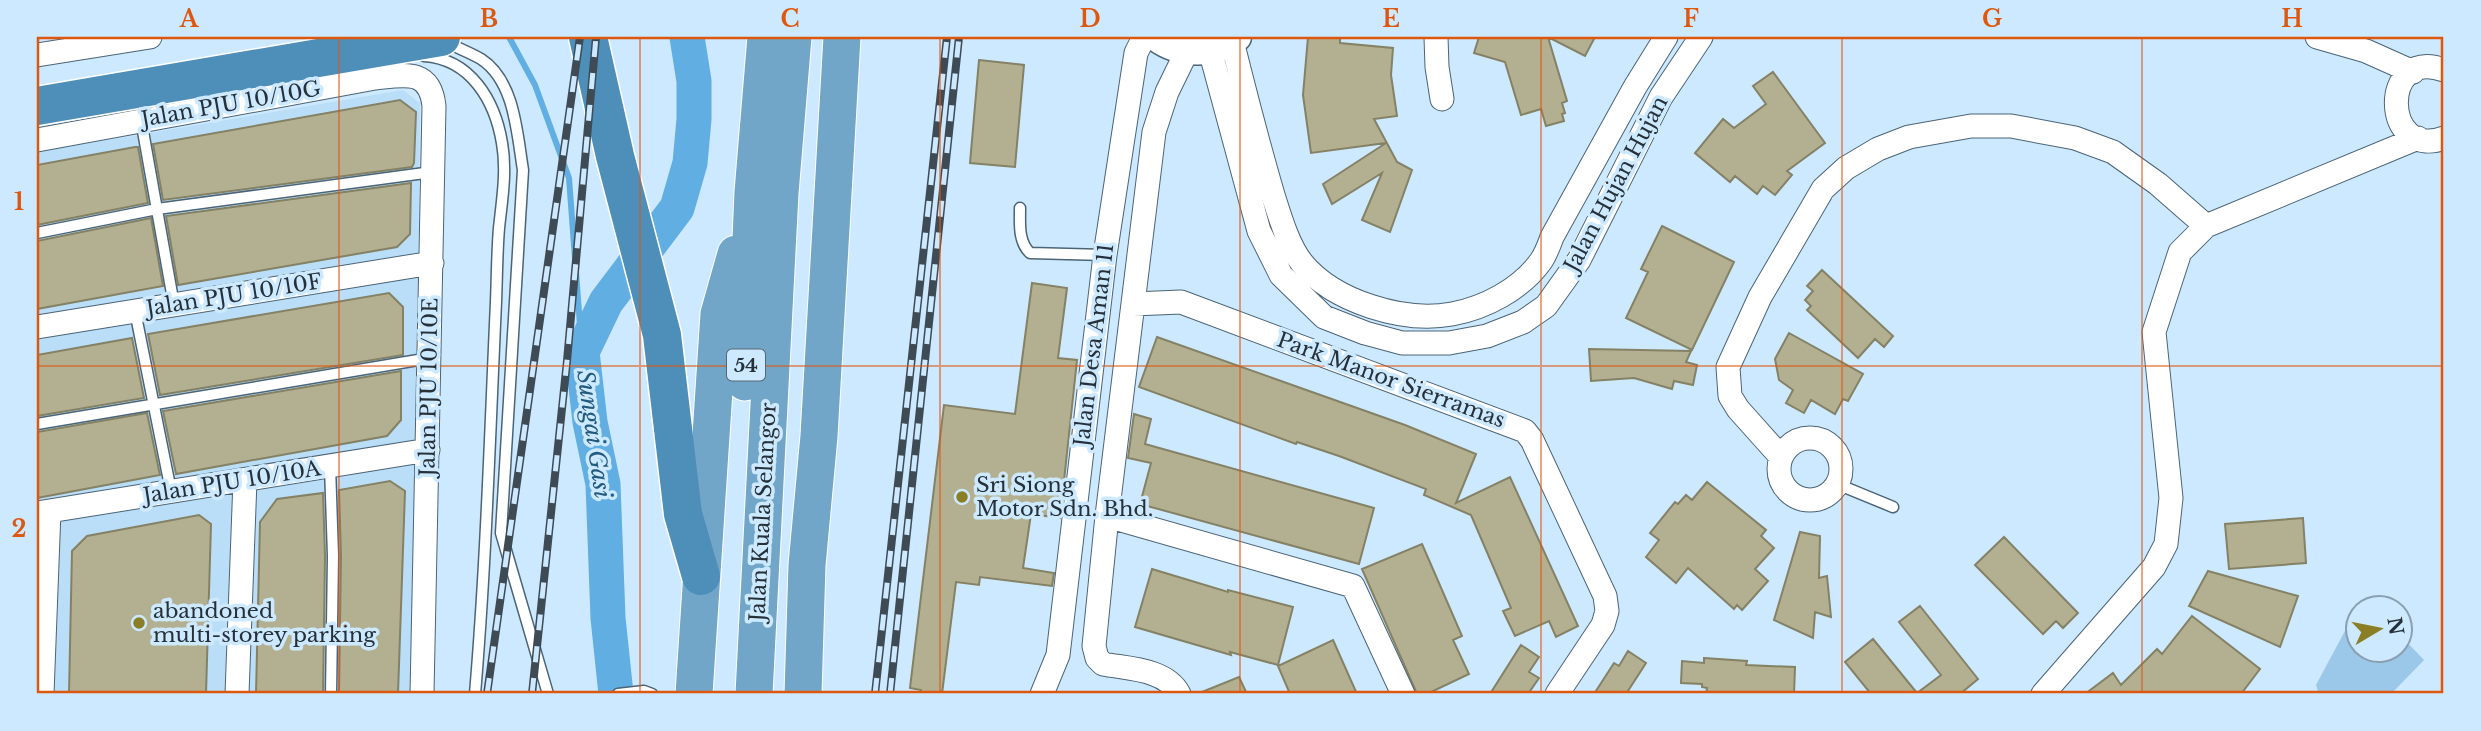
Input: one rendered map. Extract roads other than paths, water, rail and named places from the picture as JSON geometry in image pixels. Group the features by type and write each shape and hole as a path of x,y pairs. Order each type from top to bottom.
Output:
{"highway":[{"path":"588,37 615,156 662,335 683,514 701,576"},
{"name":"Jalan Kuala Selangor","path":"729,694 753,192 766,37"},
{"name":"Jalan Kuala Selangor","path":"754,694 779,207 793,37"},
{"path":"803,694 807,565 819,436 842,37"},
{"path":"55,109 419,45"},
{"path":"694,694 719,314 753,192"}],"street":[{"path":"42,48 150,37"},
{"name":"Jalan Desa Aman 11","path":"1042,694 1058,655 1105,255 1136,53 1144,37"},
{"path":"1156,37 1165,44 1216,45"},
{"path":"1436,37 1442,99"},
{"name":"Jalan Hujan Hujan","path":"1216,45 1282,223 1301,261 1319,280 1371,307 1436,317 1468,311 1500,296 1522,281 1542,260 1628,98 1666,37"},
{"name":"Jalan Hujan Hujan","path":"1216,45 1259,231 1281,275 1324,317 1365,334 1402,343 1449,343 1487,337 1523,322 1546,306 1579,260 1661,97 1701,37"},
{"path":"2317,37 2366,51 2413,72"},
{"path":"1179,694 1171,681 1160,676 1103,664 1097,658 1094,646 1107,516 1154,132 1167,92 1216,45"},
{"path":"2366,51 2409,133 2428,140 2444,138"},
{"path":"2365,160 2396,107 2399,87 2413,72 2437,67 2444,70"},
{"name":"Jalan PJU 10/10G","path":"37,140 156,115 375,78 413,75 425,82"},
{"name":"Jalan PJU 10/10E","path":"422,694 434,106 433,93 425,82"},
{"path":"1781,457 1738,409 1730,396 1728,367 1760,297 1823,189 1846,168 1878,149 1909,137 1971,126 2011,126 2075,138 2113,152 2158,184 2206,226"},
{"path":"2043,694 2154,567 2166,544 2171,498 2154,332 2180,252 2206,226 2418,138"},
{"name":"Jalan PJU 10/10F","path":"37,327 432,263"},
{"name":"Park Manor Sierramas","path":"1133,304 1181,302 1525,431 1532,440 1605,596 1607,611 1603,625 1557,694"},
{"path":"1802,438 1816,438 1829,444 1838,456 1840,470 1837,484 1828,494 1816,499 1803,499 1791,494 1782,483 1779,470 1781,457 1789,445 1802,438"},
{"name":"Jalan PJU 10/10A","path":"43,512 428,450"},
{"path":"237,694 245,480"},
{"path":"42,694 43,512"},
{"path":"1107,516 1353,586 1404,694"}],"lane":[{"path":"419,45 450,44 482,59 497,74 508,95 517,131 523,170 501,533 548,694"},
{"path":"419,45 465,71 481,88 493,111 502,143 505,171 499,231 484,583 475,694"},
{"path":"55,109 372,61"},
{"path":"156,115 157,209 174,305"},
{"path":"37,233 157,209 432,172"},
{"path":"1020,208 1021,238 1030,253 1105,255"},
{"path":"135,311 171,491"},
{"path":"37,424 430,358"},
{"path":"330,466 333,556 331,694"},
{"path":"1837,484 1893,507"},
{"path":"618,694 644,691 652,694"}],"waterway":[{"path":"509,37 535,85 569,178 582,352"},
{"name":"Sungai Gasi","path":"616,694 608,618 603,484 590,422 582,352 606,302 677,208 690,163 694,119 694,81 687,37"}],"railway":[{"path":"487,694 580,37"},
{"path":"532,694 567,361 596,37"},
{"path":"875,694 947,37"},
{"path":"890,694 959,37"}],"place":[{"name":"Sri Siong Motor Sdn. Bhd.","path":"962,497"},
{"name":"abandoned multi-storey parking","path":"139,623"}]}
